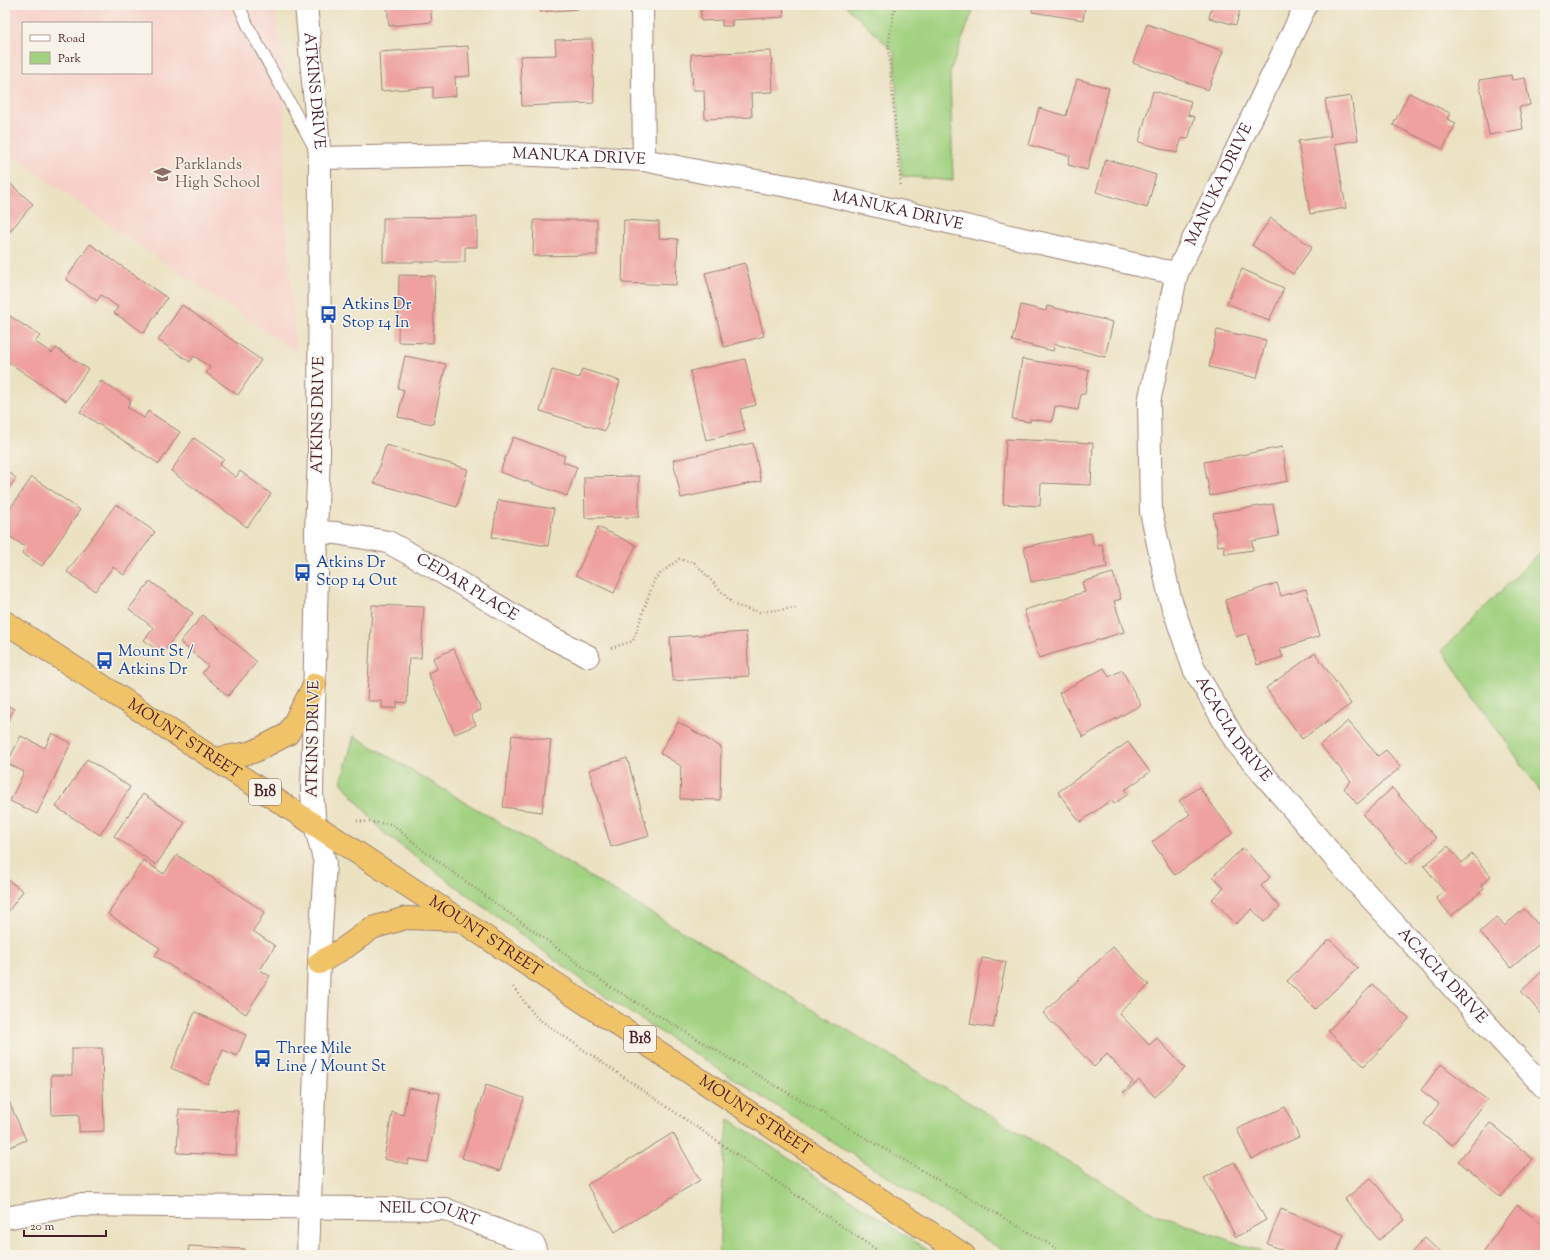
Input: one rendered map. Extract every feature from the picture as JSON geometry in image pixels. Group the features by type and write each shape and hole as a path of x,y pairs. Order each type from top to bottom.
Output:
{"highway":[{"name":"MOUNT STREET","path":"5,622 460,920 964,1255"},
{"path":"215,759 253,752 288,734 315,684"},
{"path":"319,963 346,947 372,928 406,918 460,920"}],"street":[{"name":"ATKINS DRIVE","path":"306,5 320,158 319,446 316,532 317,572 312,793 315,825 325,863 319,963 308,1255"},
{"path":"642,5 644,160"},
{"name":"MANUKA DRIVE","path":"320,158 512,154 644,160 707,173 788,186 1177,273 1306,5"},
{"name":"ACACIA DRIVE","path":"1177,273 1149,402 1152,512 1170,598 1194,669 1236,742 1345,870 1545,1088"},
{"name":"CEDAR PLACE","path":"316,532 336,533 388,542 430,565 546,635 588,656"},
{"path":"5,1218 78,1205 309,1207"},
{"name":"NEIL COURT","path":"309,1207 445,1209 534,1245 536,1255"}],"lane":[{"path":"239,5 248,26 320,158"}],"path":[{"path":"895,5 888,47 903,211"},
{"path":"588,656 633,640 655,578 679,559 695,563 734,605 758,612 796,608"},
{"path":"315,825 349,820 392,824 424,851 609,986 776,1086 1061,1251 1071,1255"},
{"path":"508,981 537,1018 884,1255"}],"shaded area":[{"name":"Parklands High School","path":"5,5 274,5 284,63 285,198 296,352 103,221 5,150"}],"green space":[{"path":"845,5 975,5 950,72 953,181 901,176 894,52"},
{"path":"1545,547 1545,798 1442,650"},
{"path":"354,736 1156,1214 1270,1255 1010,1255 604,996 384,833 341,782"},
{"path":"729,1119 935,1255 719,1255 724,1156"}],"building":[{"path":"387,5 430,5 432,22 389,26"},
{"path":"539,5 578,5 578,9 540,12"},
{"path":"701,5 783,5 784,17 732,20 732,26 722,26 722,20 701,21"},
{"path":"1033,5 1085,5 1083,20 1032,12"},
{"path":"1212,5 1241,5 1236,25 1209,18"},
{"path":"1147,24 1223,51 1208,90 1133,63"},
{"path":"592,39 594,103 522,106 520,56 556,55 555,40"},
{"path":"468,46 470,76 455,77 456,96 433,98 433,87 381,91 379,52"},
{"path":"771,51 773,92 751,93 752,117 705,119 704,90 693,90 691,54"},
{"path":"1511,75 1512,80 1525,78 1530,105 1519,107 1523,129 1489,135 1479,80"},
{"path":"1077,79 1109,88 1087,170 1068,165 1070,156 1029,145 1039,108 1066,116"},
{"path":"1153,91 1191,101 1188,115 1195,117 1188,139 1182,138 1177,153 1139,142"},
{"path":"1409,93 1450,113 1447,119 1456,123 1443,149 1393,125"},
{"path":"1351,96 1358,140 1335,144 1346,208 1310,214 1298,141 1331,136 1325,100"},
{"path":"1106,159 1156,175 1147,208 1096,192"},
{"path":"5,179 33,204 5,237"},
{"path":"477,217 477,247 465,247 465,262 383,262 383,218"},
{"path":"1271,218 1312,247 1293,274 1252,245"},
{"path":"534,220 597,220 597,255 533,256"},
{"path":"624,220 659,222 659,238 678,239 676,285 622,283"},
{"path":"90,244 167,298 144,333 114,313 118,307 101,295 97,301 66,279"},
{"path":"745,263 764,336 724,347 705,273"},
{"path":"1242,269 1284,288 1269,321 1227,303"},
{"path":"399,275 435,276 433,343 398,342"},
{"path":"182,305 261,360 238,395 206,373 210,367 194,356 190,362 158,340"},
{"path":"1021,305 1046,311 1047,306 1113,322 1105,357 1055,344 1053,351 1012,341"},
{"path":"10,316 40,336 35,342 52,353 56,348 88,369 66,401 5,360 5,323"},
{"path":"1217,330 1266,340 1257,378 1209,367"},
{"path":"405,356 446,364 433,424 398,417 404,390 398,388"},
{"path":"745,359 756,405 740,409 745,431 706,440 690,371"},
{"path":"1022,359 1089,370 1085,394 1081,394 1078,410 1055,406 1052,422 1030,419 1030,422 1012,419"},
{"path":"582,369 620,381 605,431 540,411 552,370 579,378"},
{"path":"101,381 131,400 127,407 144,418 148,411 180,432 159,464 80,412"},
{"path":"513,437 565,456 563,462 577,467 567,496 500,472"},
{"path":"194,438 224,459 219,465 236,477 240,471 271,494 247,527 171,471"},
{"path":"1006,439 1093,443 1091,485 1041,483 1040,506 1003,504"},
{"path":"753,443 761,481 681,498 673,460"},
{"path":"386,445 468,469 457,507 374,483"},
{"path":"1282,447 1288,481 1210,496 1204,462"},
{"path":"5,469 16,478 5,494"},
{"path":"639,476 639,517 585,518 584,477"},
{"path":"32,477 80,510 42,566 22,553 25,547 5,533 5,516"},
{"path":"498,500 554,509 548,546 492,537"},
{"path":"116,504 155,532 124,575 113,567 95,591 67,572"},
{"path":"1273,504 1279,536 1252,541 1253,550 1225,554 1224,545 1218,546 1213,513"},
{"path":"598,527 636,545 614,593 576,575"},
{"path":"1091,533 1093,545 1102,544 1107,567 1031,582 1024,547"},
{"path":"1113,573 1121,599 1114,601 1124,632 1039,658 1024,610 1085,592 1082,582"},
{"path":"150,581 193,613 162,654 144,640 154,628 129,609"},
{"path":"1277,583 1281,596 1306,589 1320,636 1280,649 1283,657 1257,665 1247,633 1236,637 1225,600"},
{"path":"372,605 424,607 421,658 409,658 407,703 397,702 397,708 382,708 382,701 367,701"},
{"path":"203,615 257,662 228,696 202,673 208,666 180,642"},
{"path":"746,632 749,676 673,681 670,637"},
{"path":"454,649 481,710 471,715 476,725 455,734 428,673 437,669 433,658"},
{"path":"1315,653 1351,704 1302,739 1266,688"},
{"path":"1104,668 1109,677 1122,670 1141,705 1083,737 1059,693"},
{"path":"5,704 14,709 5,727"},
{"path":"1348,721 1378,756 1386,750 1401,767 1357,804 1344,788 1351,781 1320,745"},
{"path":"678,722 721,747 720,800 680,799 681,766 660,753"},
{"path":"52,733 71,743 37,814 10,801 24,772 7,763 21,736 45,748"},
{"path":"512,735 551,740 542,812 503,807"},
{"path":"1128,742 1150,772 1125,790 1128,794 1114,804 1111,800 1080,822 1058,792"},
{"path":"627,758 649,836 611,847 589,770"},
{"path":"87,759 130,787 100,835 56,807"},
{"path":"1199,787 1233,833 1175,875 1152,842 1190,814 1179,801"},
{"path":"1392,788 1436,838 1407,864 1363,815"},
{"path":"143,794 185,823 156,865 114,836"},
{"path":"1448,846 1462,863 1472,854 1491,876 1481,885 1484,889 1451,916 1436,898 1444,891 1424,866"},
{"path":"1243,848 1270,877 1261,886 1280,907 1264,922 1252,909 1236,924 1212,899 1224,888 1213,876"},
{"path":"177,855 265,912 253,931 275,946 260,970 270,976 246,1014 155,956 160,948 108,914 143,860 164,874"},
{"path":"5,878 23,891 5,916"},
{"path":"1524,909 1545,932 1545,939 1511,968 1480,932 1497,917 1504,926"},
{"path":"1330,939 1358,968 1315,1009 1287,981"},
{"path":"1113,947 1149,985 1119,1013 1149,1045 1157,1038 1185,1068 1155,1097 1139,1080 1124,1093 1123,1092 1133,1082 1107,1054 1094,1067 1043,1013"},
{"path":"982,958 1006,962 993,1028 970,1024"},
{"path":"1545,969 1545,1018 1521,991"},
{"path":"1373,984 1409,1019 1364,1066 1328,1031"},
{"path":"195,1012 246,1035 237,1056 223,1050 208,1084 171,1068"},
{"path":"72,1048 102,1048 104,1131 79,1132 79,1114 52,1115 51,1075 72,1075"},
{"path":"1441,1064 1487,1100 1452,1145 1424,1124 1439,1104 1421,1090"},
{"path":"486,1085 524,1098 500,1171 462,1158"},
{"path":"408,1088 440,1093 428,1162 409,1159 408,1164 384,1159 392,1112 403,1115"},
{"path":"5,1093 26,1140 5,1149"},
{"path":"1285,1107 1299,1137 1251,1159 1237,1129"},
{"path":"179,1109 238,1111 236,1155 177,1153"},
{"path":"1490,1123 1533,1159 1501,1197 1458,1161"},
{"path":"673,1133 700,1180 615,1232 587,1185"},
{"path":"1234,1162 1266,1220 1236,1237 1204,1178"},
{"path":"1371,1178 1405,1220 1379,1240 1345,1199"},
{"path":"1517,1205 1545,1226 1545,1255 1481,1255"},
{"path":"1281,1209 1344,1235 1336,1255 1294,1255 1267,1244"},
{"path":"1425,1238 1443,1255 1409,1255"},
{"path":"189,1246 245,1249 245,1255 188,1255"}],"place":[{"name":"Parklands High School","path":"162,174"},
{"name":"Atkins Dr Stop 14 In","path":"329,314"},
{"name":"Atkins Dr Stop 14 Out","path":"303,572"},
{"name":"Mount St / Atkins Dr","path":"105,661"},
{"name":"Three Mile Line / Mount St","path":"263,1058"}]}
